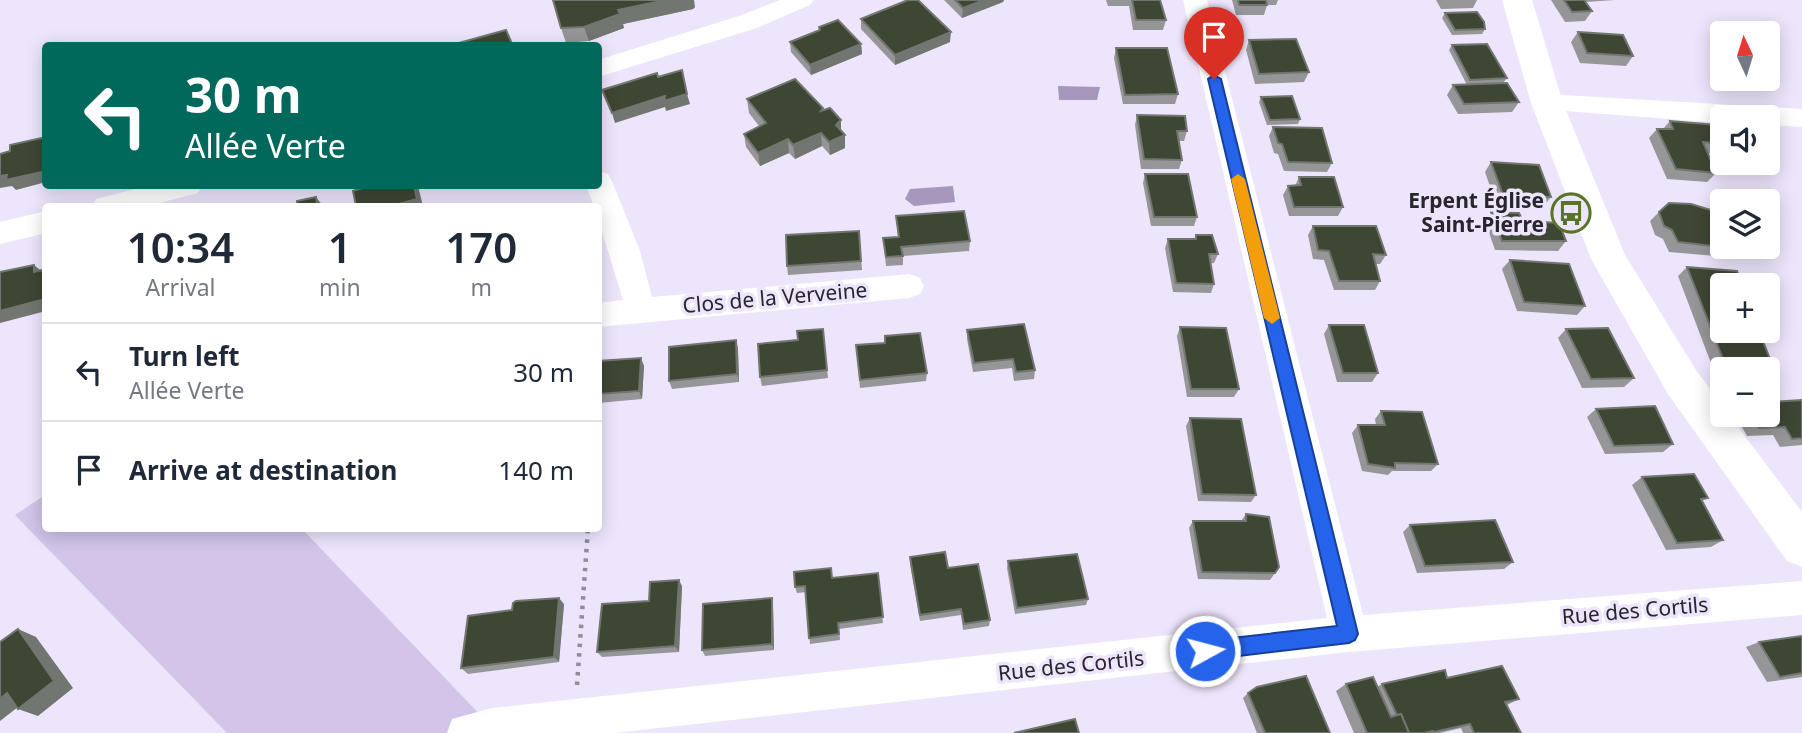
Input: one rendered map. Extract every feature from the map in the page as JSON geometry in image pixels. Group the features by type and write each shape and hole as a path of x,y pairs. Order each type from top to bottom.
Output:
{"street":[{"path":"602,68 748,22 802,0"},
{"path":"1195,0 1349,634"},
{"path":"1517,0 1547,103 1609,259 1682,382 1802,547"},
{"path":"1547,103 1802,118"},
{"path":"118,203 176,189"},
{"path":"601,189 625,251 641,310"},
{"path":"0,233 42,223"},
{"name":"Clos de la Verveine","path":"602,315 909,286"},
{"name":"Rue des Cortils","path":"466,733 492,727 1349,634 1802,598"}],"path":[{"path":"575,719 588,532"}],"shaded area":[{"path":"1058,86 1100,87 1097,100 1059,100"},
{"path":"953,186 955,202 914,206 905,199 910,189"},
{"path":"42,497 42,532 305,532 492,727 466,733 227,733 15,515"}],"building":[{"path":"553,0 666,0 618,10 620,14 584,27 561,28"},
{"path":"908,0 918,0 951,32 895,55 861,19"},
{"path":"955,0 984,0 963,8"},
{"path":"1132,0 1160,0 1166,20 1136,20"},
{"path":"1238,0 1266,0 1267,5 1239,5"},
{"path":"1564,0 1584,0 1592,11 1572,12"},
{"path":"1477,12 1485,29 1455,30 1445,13"},
{"path":"838,20 861,44 810,65 790,42"},
{"path":"506,30 511,42 462,42"},
{"path":"1578,32 1623,35 1633,56 1587,53"},
{"path":"1296,39 1309,72 1259,74 1249,40"},
{"path":"1487,44 1507,78 1470,80 1452,45"},
{"path":"1116,48 1167,48 1178,94 1125,95"},
{"path":"682,70 687,94 664,101 665,96 612,113 602,90 657,73 658,77"},
{"path":"795,79 823,108 821,111 830,108 841,120 836,125 845,135 829,142 821,133 793,145 788,139 758,153 744,134 766,123 747,99"},
{"path":"1507,83 1519,102 1464,104 1453,85"},
{"path":"1292,96 1300,119 1270,120 1261,97"},
{"path":"1137,115 1185,116 1187,131 1177,131 1182,160 1144,159"},
{"path":"1670,121 1710,124 1710,143 1703,142 1710,159 1710,172 1676,169 1657,129 1673,129"},
{"path":"1273,127 1322,128 1332,163 1288,162"},
{"path":"42,138 42,172 6,180 7,175 0,176 0,154 10,151 10,145"},
{"path":"1491,162 1539,165 1551,197 1503,195"},
{"path":"1145,174 1188,174 1197,217 1154,217"},
{"path":"1299,177 1334,177 1343,207 1294,207 1288,186 1301,185"},
{"path":"415,189 417,199 402,203 355,203 353,191"},
{"path":"316,197 317,203 297,203"},
{"path":"1669,203 1691,204 1710,210 1710,246 1678,242 1672,230 1664,226 1659,212"},
{"path":"964,211 970,241 901,247 903,256 886,257 883,238 899,237 896,216"},
{"path":"1491,212 1519,213 1523,221 1559,223 1566,241 1502,241"},
{"path":"1313,226 1376,226 1386,255 1373,254 1380,281 1339,281 1329,251 1318,250"},
{"path":"859,231 861,261 787,266 786,235"},
{"path":"1196,235 1212,235 1218,254 1209,254 1214,284 1176,283 1168,239 1196,239"},
{"path":"1510,260 1569,264 1585,306 1524,302"},
{"path":"34,265 34,272 42,271 42,300 0,311 0,272"},
{"path":"1687,267 1737,271 1738,273 1710,273 1710,326"},
{"path":"1024,324 1035,370 1016,372 1013,359 974,363 967,330"},
{"path":"1329,325 1364,325 1378,373 1343,373"},
{"path":"1180,327 1226,328 1239,389 1191,389"},
{"path":"1608,328 1634,378 1591,379 1566,329"},
{"path":"823,329 827,370 760,377 758,344 798,340 797,331"},
{"path":"920,333 927,373 860,380 856,345 885,343 885,336"},
{"path":"736,340 737,374 669,381 669,347"},
{"path":"1717,343 1764,343 1769,357 1722,357"},
{"path":"641,358 639,391 602,394 602,361"},
{"path":"1802,400 1802,438 1792,439 1785,427 1759,428 1758,427 1780,427 1780,401"},
{"path":"1655,406 1673,444 1614,446 1596,409"},
{"path":"1381,411 1422,412 1438,464 1395,463 1395,468 1368,464 1358,425 1385,425"},
{"path":"1190,418 1241,419 1256,495 1202,494"},
{"path":"1694,474 1708,498 1701,499 1723,540 1677,543 1642,477"},
{"path":"1246,514 1269,517 1279,567 1275,573 1202,572 1193,521 1246,521"},
{"path":"1495,520 1513,562 1425,566 1410,525"},
{"path":"945,552 948,568 978,564 990,620 964,624 961,609 920,615 910,557"},
{"path":"1077,554 1088,599 1017,608 1008,561"},
{"path":"831,568 832,578 878,573 883,617 838,623 839,634 809,638 805,586 795,587 794,572"},
{"path":"679,580 675,646 597,652 602,604 649,601 650,582"},
{"path":"559,598 554,657 461,668 468,616 512,610 516,601"},
{"path":"772,598 772,644 702,650 703,604"},
{"path":"18,629 54,681 18,709 7,693 0,699 0,642"},
{"path":"1802,636 1802,673 1780,677 1759,642"},
{"path":"1502,666 1519,699 1505,702 1521,733 1474,733 1470,724 1434,732 1409,733 1401,714 1397,715 1382,684 1445,670 1447,678"},
{"path":"1306,676 1330,733 1265,733 1248,693 1257,687"},
{"path":"1373,677 1391,717 1401,714 1409,733 1367,733 1346,684"},
{"path":"1075,719 1079,733 1014,733"}],"slow traffic":[{"path":"1238,179 1272,318"}],"place":[{"name":"Erpent Église Saint-Pierre","path":"1571,213"}],"route":[{"path":"1205,651 1349,634 1214,79"}]}
